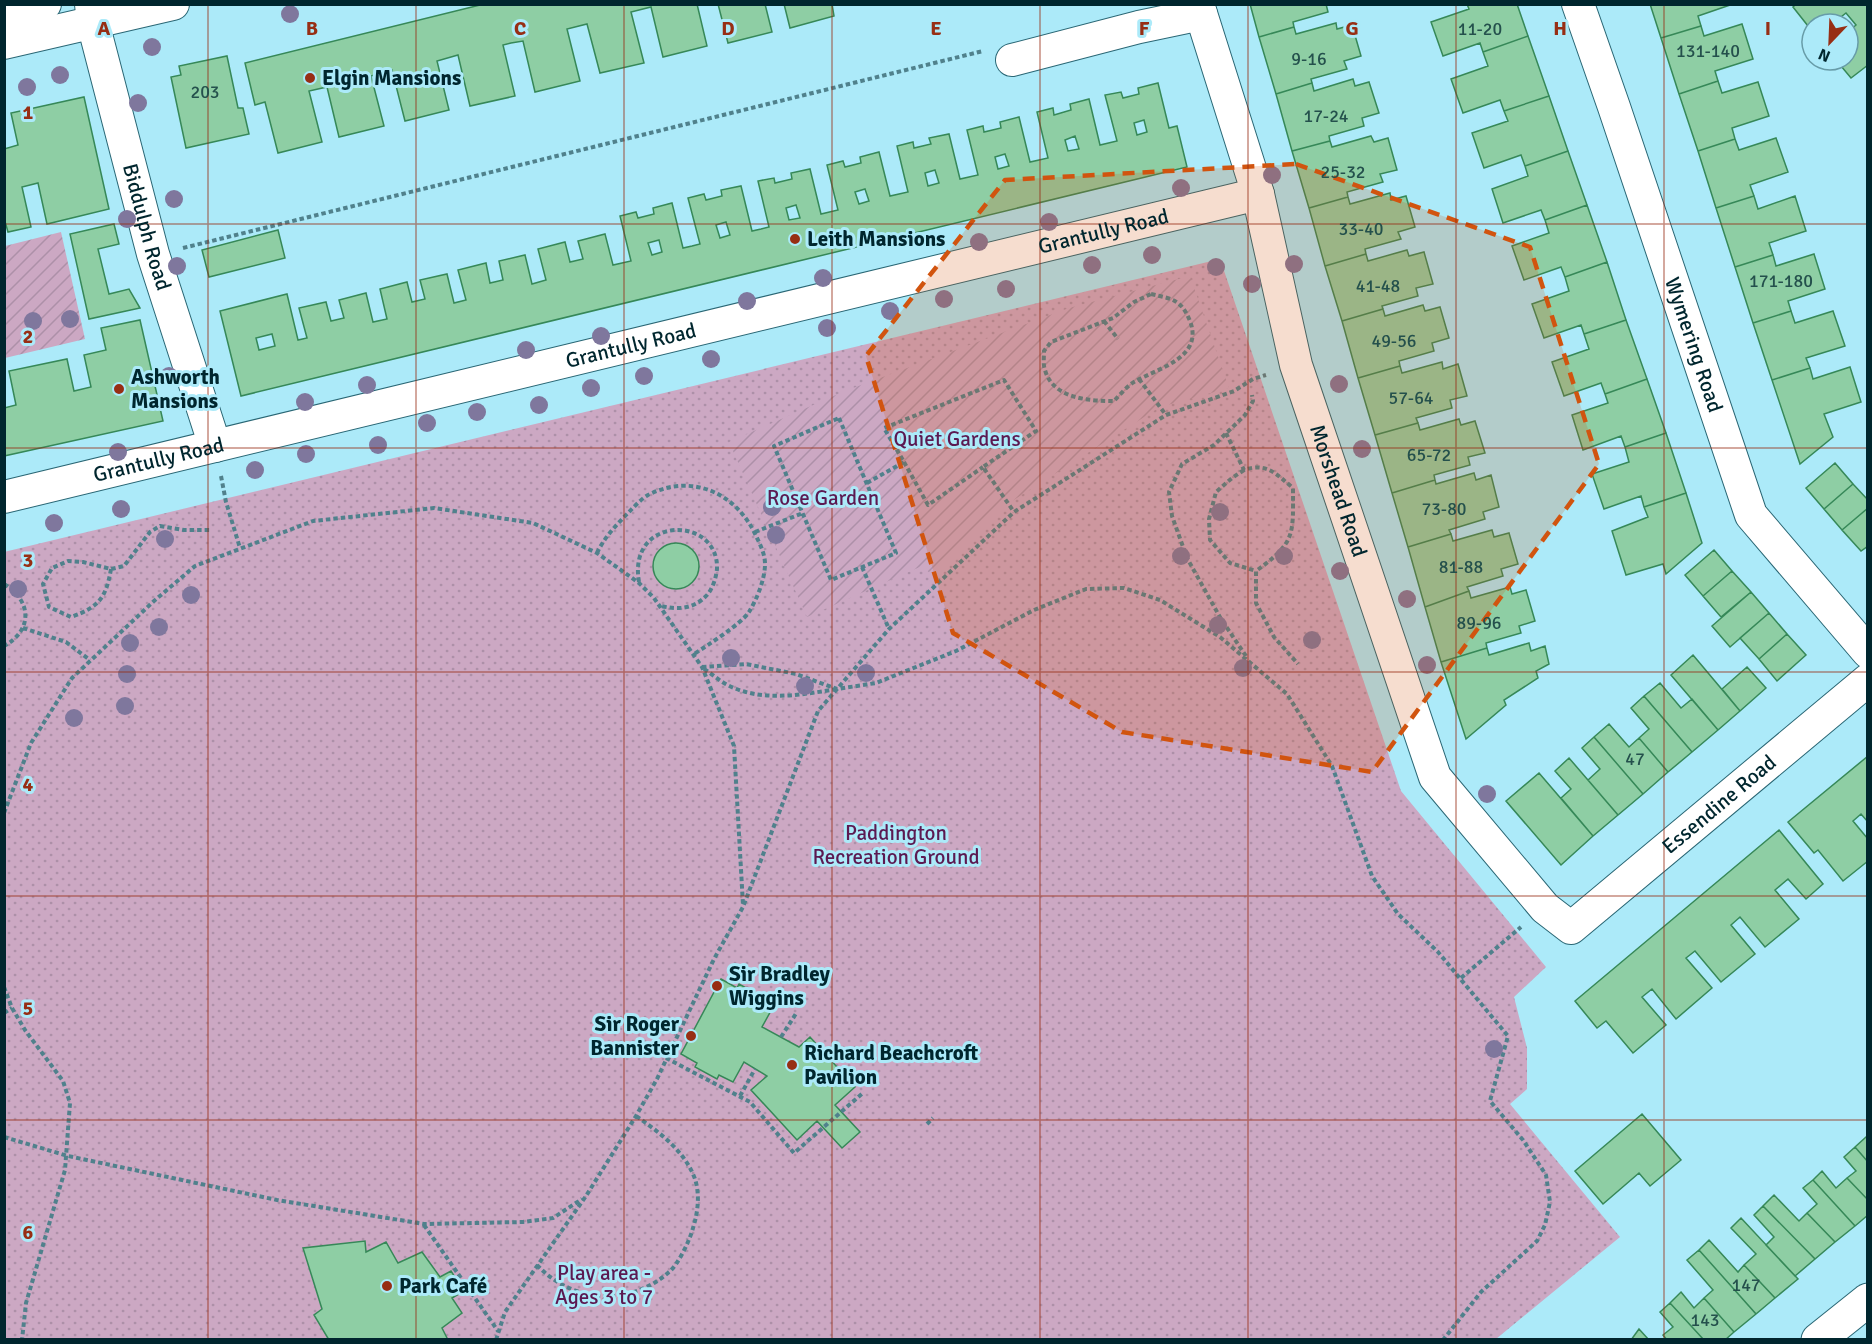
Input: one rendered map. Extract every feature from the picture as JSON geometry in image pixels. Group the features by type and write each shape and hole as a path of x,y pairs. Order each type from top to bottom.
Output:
{"main road":[{"path":"1838,1334 1868,1300"}],"street":[{"path":"4,14 45,4"},
{"path":"4,43 92,14 173,4"},
{"name":"Wymering Road","path":"1578,4 1751,515 1868,652"},
{"path":"998,55 1140,27 1199,9"},
{"name":"Morshead Road","path":"1199,9 1258,194 1296,365 1435,777 1545,908 1571,928"},
{"name":"Biddulph Road","path":"92,14 153,255 215,446"},
{"name":"Grantully Road","path":"4,497 1258,194"},
{"name":"Essendine Road","path":"1571,928 1868,680"}],"path":[{"path":"153,255 537,159 998,55"},
{"path":"1151,294 1174,299 1186,312 1194,332 1188,350 1169,365 1139,379 1131,383 1114,401 1073,397 1055,386 1045,371 1044,351 1051,342 1113,318 1134,302 1151,294"},
{"path":"1104,321 1118,339"},
{"path":"1139,379 1166,415"},
{"path":"496,1340 505,1312 586,1196 636,1116 666,1058 714,959 743,907 818,711 889,629 1014,512 1166,415 1234,390 1253,379"},
{"path":"1005,380 1036,431 928,505 904,462 884,428 1005,380"},
{"path":"1250,662 1221,619 1187,558 1172,516 1169,492 1182,464 1214,445 1245,415 1252,401 1252,395"},
{"path":"839,418 867,483 896,553 831,580 774,446 839,418"},
{"path":"1226,433 1244,470"},
{"path":"215,446 226,502 240,548"},
{"path":"867,483 904,462"},
{"path":"983,467 1014,512"},
{"path":"1253,467 1270,469 1293,488 1293,527 1285,548 1256,571 1230,563 1210,540 1209,519 1216,492 1232,478 1253,467"},
{"path":"597,553 617,523 646,496 664,489 684,486 709,489 728,499 742,511 755,532 765,563 764,576 748,614 694,654"},
{"path":"5,813 31,743 72,678 195,566 313,521 434,508 532,523 597,553 648,590 702,667 735,746 743,907"},
{"path":"755,532 803,513"},
{"path":"111,569 106,593 90,610 71,616 49,607 43,584 52,568 68,561 111,569 124,566 150,532 160,526 184,530 210,530"},
{"path":"639,583 636,569 639,556 645,544 656,535 668,530 682,530 695,534 706,542 714,553 717,567 715,580 709,592 699,602 687,608 674,609 660,606"},
{"path":"862,567 889,629"},
{"path":"1256,571 1256,603 1274,637 1298,664"},
{"path":"4,584 18,594 26,617 23,628 16,639 4,646"},
{"path":"702,667 724,683 748,693 791,696 876,683 956,651 1034,610 1086,589 1124,588 1160,600 1220,637 1287,694 1332,766 1372,876 1398,915 1438,952 1508,1036 1490,1101 1524,1140 1546,1175 1550,1202 1545,1225 1537,1241 1481,1292 1443,1340"},
{"path":"23,628 66,642 90,660"},
{"path":"702,667 746,664 796,674 837,689"},
{"path":"1461,978 1545,908"},
{"path":"4,987 12,1008 25,1030 63,1081 70,1103 68,1156 26,1303 22,1340"},
{"path":"4,1013 12,1008"},
{"path":"781,1037 797,1012"},
{"path":"666,1058 750,1102 794,1153 864,1092"},
{"path":"740,1096 755,1069"},
{"path":"537,1265 561,1285 588,1296 616,1296 646,1287 670,1272 691,1238 699,1209 695,1179 677,1148 636,1116"},
{"path":"927,1124 933,1118"},
{"path":"4,1137 68,1156 277,1200 424,1224 524,1222 553,1218 586,1196"},
{"path":"424,1224 498,1331"}],"highlighted area":[{"path":"1296,164 1530,247 1599,464 1372,772 1122,732 953,633 866,356 1005,180"}],"green space":[{"path":"61,232 85,339 5,358 5,246"},
{"name":"Paddington Recreation Ground","path":"1220,259 1401,791 1546,967 1514,997 1527,1048 1527,1089 1510,1104 1620,1237 1496,1339 5,1339 4,552"},
{"name":"Quiet Gardens","path":"1190,276 1229,388 1160,407 1009,503 933,576 922,566 807,617 729,442 845,391 1069,308"}],"building":[{"name":"Elgin Mansions","path":"484,4 697,4 707,46 663,57 651,7 631,12 644,63 600,73 587,24 567,29 580,81 535,92 523,41 511,43 503,45 515,96 470,106 458,55 437,61 449,110 405,121 392,70 371,76 384,126 339,137 327,87 309,91 322,142 278,153 265,102 255,105 245,63"},
{"path":"718,4 765,4 772,32 728,43"},
{"path":"784,4 832,4 834,16 790,28"},
{"path":"1250,4 1326,4 1328,12 1293,22 1294,27 1259,37"},
{"path":"1467,4 1517,4 1528,36 1483,52 1480,43 1443,56 1431,22 1469,9"},
{"path":"1650,4 1733,4 1698,16 1701,26 1661,38"},
{"path":"1796,4 1868,4 1868,65 1860,71 1860,12 1800,12 1800,16 1793,7"},
{"path":"1336,23 1337,29 1352,25 1361,56 1344,61 1347,69 1311,79 1312,83 1276,94 1259,37 1294,27 1296,34"},
{"path":"1742,24 1753,59 1715,71 1718,81 1679,94 1661,38 1701,26 1704,36"},
{"path":"1528,36 1549,96 1504,111 1500,100 1463,113 1451,79 1488,66 1483,52"},
{"path":"227,56 238,108 243,108 249,134 186,148 171,77 181,75 179,66"},
{"path":"1846,72 1859,72 1851,78"},
{"path":"1353,79 1355,86 1369,82 1379,113 1362,118 1364,126 1329,136 1330,141 1292,151 1276,94 1312,83 1314,91"},
{"path":"1718,81 1722,93 1758,82 1769,116 1732,128 1735,139 1698,151 1679,94"},
{"name":"Leith Mansions","path":"1158,83 1169,128 1177,126 1187,167 241,396 220,311 287,294 298,340 307,338 299,308 326,302 331,321 344,318 339,300 366,293 373,322 387,319 380,289 407,282 412,302 425,299 420,280 447,274 454,303 466,300 458,270 486,263 490,283 503,280 499,261 525,255 532,284 546,280 538,249 565,242 570,262 583,259 578,241 605,234 613,265 631,261 620,216 636,212 638,218 654,214 653,208 672,203 683,248 692,246 700,244 688,198 704,194 706,200 722,196 721,190 741,186 752,231 761,229 769,227 758,181 774,178 775,183 792,179 791,173 810,169 821,214 838,210 827,165 843,161 845,167 861,163 860,157 879,152 890,196 908,192 897,146 913,142 914,148 931,144 929,138 949,134 960,179 978,175 967,130 983,126 984,132 1001,128 1000,122 1019,117 1030,162 1048,158 1037,112 1053,108 1054,115 1071,110 1070,104 1089,99 1100,145 1117,141 1105,95 1121,92 1123,98 1139,94 1138,88","holes":["1144,120 1147,132 1137,135 1134,123","1075,136 1079,149 1068,151 1065,140","1005,154 1009,166 998,169 995,157","935,170 939,183 928,186 925,173","865,189 869,201 859,204 855,192","796,205 800,218 789,220 786,208","726,222 730,235 720,238 716,225","659,240 662,252 652,255 648,243","272,334 275,346 259,350 256,338"]},
{"path":"1549,96 1568,151 1525,166 1521,155 1484,168 1472,133 1508,121 1504,111"},
{"path":"84,97 109,209 47,224 38,183 22,187 31,227 8,232 4,218 4,149 18,145 11,113"},
{"path":"1371,136 1374,142 1388,138 1397,170 1380,174 1383,182 1347,192 1348,197 1309,208 1292,151 1330,141 1332,147"},
{"path":"1776,138 1788,172 1750,185 1754,196 1716,208 1698,151 1735,139 1739,150"},
{"path":"1568,151 1587,205 1545,220 1541,210 1503,223 1492,189 1528,176 1525,166"},
{"path":"1390,193 1391,200 1406,196 1415,227 1398,232 1401,239 1365,249 1366,254 1325,266 1309,208 1348,197 1350,204"},
{"path":"1754,196 1758,209 1795,196 1806,231 1769,243 1773,255 1735,267 1716,208"},
{"path":"1587,205 1607,262 1565,277 1561,267 1524,280 1512,246 1549,233 1545,220"},
{"path":"114,224 119,244 98,249 109,294 129,289 140,308 89,319 70,234"},
{"path":"278,230 285,258 209,277 202,250"},
{"path":"1407,250 1409,256 1424,252 1433,284 1416,288 1418,296 1342,321 1325,266 1366,254 1368,261"},
{"path":"1814,254 1825,289 1788,301 1791,311 1753,323 1735,267 1773,255 1776,266"},
{"path":"1607,262 1626,320 1584,334 1581,325 1544,338 1532,304 1569,291 1565,277"},
{"path":"1423,305 1425,311 1440,307 1449,338 1432,343 1434,351 1399,361 1400,366 1358,378 1342,321 1383,309 1385,316"},
{"path":"1791,311 1795,323 1833,311 1845,346 1806,358 1810,368 1772,380 1753,323"},
{"name":"Ashworth Mansions","path":"140,320 163,421 4,456 4,408 16,405 9,371 67,359 74,391 91,387 84,355 106,350 101,328"},
{"path":"1626,320 1647,379 1605,394 1601,383 1564,396 1552,362 1589,349 1584,334"},
{"path":"1442,362 1443,369 1458,364 1467,396 1450,400 1452,408 1416,418 1418,423 1375,435 1358,378 1400,366 1402,373"},
{"path":"1850,367 1861,402 1824,414 1833,437 1800,464 1772,380 1810,368 1813,379"},
{"path":"1647,379 1666,433 1625,447 1621,436 1583,450 1572,415 1608,403 1605,394"},
{"path":"1459,419 1461,425 1475,421 1485,453 1468,457 1470,465 1434,475 1435,480 1392,493 1375,435 1418,423 1420,430"},
{"path":"1666,433 1686,493 1644,507 1641,496 1604,509 1592,474 1629,462 1625,447"},
{"path":"1835,463 1853,484 1824,509 1806,488"},
{"path":"1474,473 1476,480 1491,475 1499,507 1483,512 1485,519 1449,530 1451,534 1408,547 1392,493 1435,480 1436,484"},
{"path":"1853,484 1868,500 1868,508 1842,530 1824,509"},
{"path":"1686,493 1702,543 1666,574 1663,564 1626,575 1612,531 1648,517 1644,507"},
{"path":"1868,508 1868,546 1861,551 1842,530"},
{"path":"1492,530 1494,537 1509,533 1518,564 1501,569 1503,576 1467,587 1469,591 1425,607 1408,547 1451,534 1453,541"},
{"path":"676,543 692,550 699,566 692,582 676,589 660,582 653,566 660,550"},
{"path":"1714,550 1732,571 1703,596 1685,575"},
{"path":"1732,571 1751,592 1721,617 1703,596"},
{"path":"1510,587 1512,594 1526,590 1535,621 1519,626 1521,633 1486,643 1487,648 1441,662 1425,607 1469,591 1471,598"},
{"path":"1751,592 1769,613 1730,647 1712,626"},
{"path":"1769,613 1787,634 1759,659 1740,638"},
{"path":"1787,634 1806,655 1777,681 1759,659"},
{"path":"1529,643 1531,651 1545,646 1549,664 1536,671 1538,678 1504,700 1506,705 1466,739 1441,662 1487,648 1489,655"},
{"path":"1693,655 1740,711 1718,730 1671,675"},
{"path":"1747,667 1766,688 1740,711 1722,689"},
{"path":"1660,683 1681,708 1692,699 1718,730 1692,752 1644,696"},
{"path":"1644,696 1692,752 1668,772 1639,738 1649,729 1631,708"},
{"path":"1609,724 1629,747 1639,738 1668,772 1643,794 1594,737"},
{"path":"1594,737 1643,794 1618,815 1588,780 1600,769 1582,748"},
{"path":"1868,756 1868,822 1861,814 1853,821 1868,839 1868,861 1843,881 1818,850 1814,853 1788,822"},
{"path":"1569,758 1618,815 1593,836 1561,798 1571,789 1555,771"},
{"path":"1539,773 1593,836 1561,865 1506,801"},
{"path":"1779,830 1823,884 1806,899 1788,879 1775,890 1799,919 1765,947 1740,917 1731,925 1755,954 1721,982 1695,951 1686,958 1712,988 1676,1019 1652,989 1642,997 1666,1025 1633,1053 1606,1021 1597,1028 1575,1001"},
{"name":"Richard Beachcroft Pavilion","path":"721,979 737,988 739,984 761,996 759,999 773,1007 762,1027 799,1047 810,1037 855,1087 835,1105 860,1132 842,1148 817,1121 797,1140 751,1090 767,1076 744,1062 733,1082 719,1075 717,1079 695,1067 697,1063 681,1054"},
{"path":"1642,1114 1681,1160 1650,1186 1639,1173 1603,1204 1575,1171"},
{"path":"1866,1137 1868,1139 1868,1162 1855,1147"},
{"path":"1855,1147 1868,1162 1868,1200 1847,1178 1856,1171 1844,1157"},
{"path":"1822,1171 1836,1188 1847,1178 1868,1200 1868,1215 1855,1226 1813,1180"},
{"path":"1813,1180 1855,1226 1835,1242 1807,1213 1817,1204 1803,1188"},
{"path":"1774,1195 1799,1221 1807,1213 1835,1242 1815,1259 1763,1206"},
{"path":"1763,1206 1815,1259 1795,1276 1766,1245 1774,1237 1754,1215"},
{"path":"1741,1218 1798,1279 1775,1298 1744,1265 1756,1254 1731,1228"},
{"path":"1709,1240 1738,1272 1744,1265 1775,1298 1756,1314 1699,1250"},
{"name":"Park Café","path":"365,1241 366,1252 386,1242 398,1263 422,1252 440,1277 451,1271 464,1291 452,1298 462,1313 442,1328 448,1340 329,1340 314,1315 322,1309 303,1248"},
{"path":"1699,1250 1756,1314 1734,1332 1704,1298 1713,1290 1687,1260"},
{"path":"1681,1292 1694,1308 1704,1298 1734,1332 1725,1340 1704,1340 1670,1303"},
{"path":"1670,1303 1704,1340 1667,1340 1663,1335 1673,1327 1660,1312"},
{"path":"1639,1329 1649,1340 1631,1340"}],"place":[{"name":"Elgin Mansions","path":"310,78"},
{"name":"Leith Mansions","path":"795,239"},
{"name":"Ashworth Mansions","path":"119,389"},
{"name":"Sir Bradley Wiggins","path":"717,986"},
{"name":"Sir Roger Bannister","path":"691,1036"},
{"name":"Richard Beachcroft Pavilion","path":"792,1065"},
{"name":"Park Café","path":"387,1286"}],"park label":[{"name":"Rose Garden","path":"823,498"},
{"name":"Play area - Ages 3 to 7","path":"604,1285"}]}
